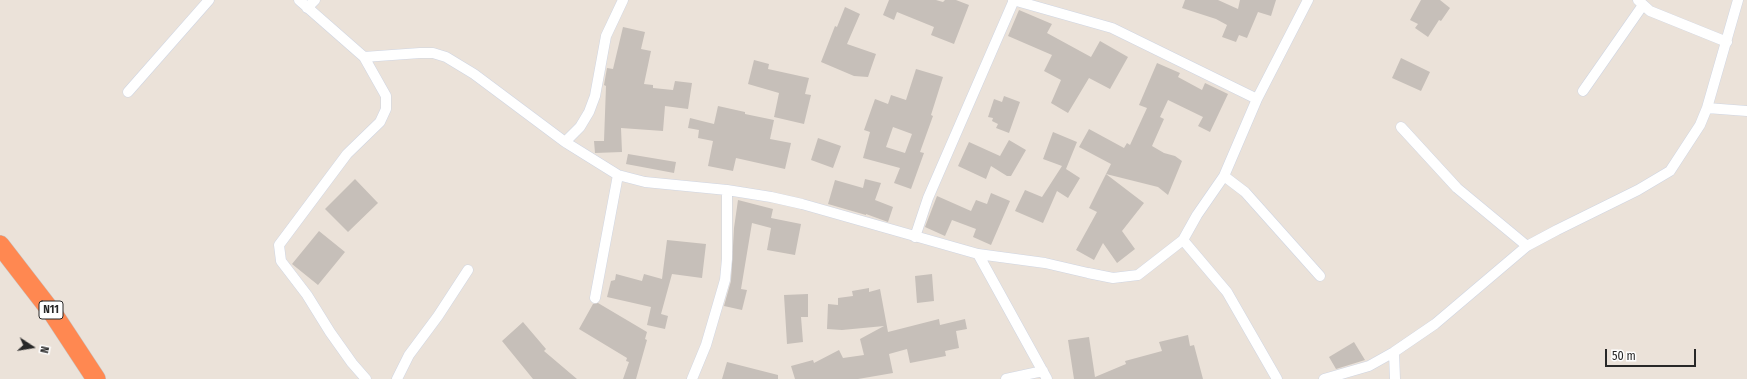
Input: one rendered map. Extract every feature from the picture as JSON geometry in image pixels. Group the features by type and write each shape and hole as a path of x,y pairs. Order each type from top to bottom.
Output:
{"highway":[{"name":"N11","path":"0,245 54,315 96,379"}],"street":[{"path":"128,92 209,0"},
{"path":"299,0 364,57 386,96 386,109 380,122 347,154 279,245 281,261 307,295 330,332 352,363 366,379"},
{"path":"307,8 315,0"},
{"path":"565,142 580,127 589,112 595,96 606,36 623,0"},
{"path":"915,237 928,198 1014,0 1112,28 1257,99"},
{"path":"364,57 433,53 446,58 474,74 565,142 618,175 645,182 727,190 802,204 978,254 1045,263 1113,278 1138,275 1183,240 1197,215 1224,176 1257,99 1308,0"},
{"path":"1324,379 1369,366 1394,352 1435,324 1527,246 1638,190 1670,171 1700,125 1707,108 1738,0"},
{"path":"1582,91 1640,3 1650,11 1727,42"},
{"path":"1707,108 1747,111"},
{"path":"1401,127 1457,188 1527,246"},
{"path":"596,298 618,175"},
{"path":"1224,176 1245,192 1320,276"},
{"path":"692,379 706,345 725,280 727,259 727,190"},
{"path":"1183,240 1227,292 1277,379"},
{"path":"978,254 1045,375 1006,379"},
{"path":"397,379 409,355 438,316 468,270"},
{"path":"1394,352 1396,379"}],"building":[{"path":"889,0 936,0 943,2 945,0 956,0 969,5 954,44 931,35 934,27 897,12 894,20 883,15"},
{"path":"1185,0 1218,0 1238,9 1240,0 1276,0 1271,16 1258,12 1247,38 1239,35 1236,42 1222,37 1227,25 1216,19 1182,8"},
{"path":"1421,0 1440,0 1450,8 1441,21 1439,20 1428,37 1415,28 1418,24 1410,20"},
{"path":"845,7 860,14 847,44 876,54 868,77 854,76 821,62 835,26 837,27"},
{"path":"1019,10 1052,24 1047,33 1091,57 1100,41 1128,57 1110,89 1089,78 1068,113 1051,103 1061,80 1044,71 1052,55 1008,36"},
{"path":"623,27 645,32 641,49 651,51 644,84 653,85 653,88 673,90 675,81 692,83 688,109 665,106 663,131 621,128 622,152 595,153 594,141 604,141 606,86 604,85 607,68 613,69"},
{"path":"1401,58 1430,72 1421,91 1392,78"},
{"path":"754,60 769,64 768,69 809,78 805,94 811,95 804,124 774,117 779,93 748,84"},
{"path":"1157,63 1180,73 1178,77 1202,90 1205,83 1228,94 1210,132 1198,126 1203,117 1168,100 1160,117 1164,119 1152,146 1164,153 1175,156 1182,161 1168,195 1158,187 1106,174 1111,164 1079,147 1089,129 1124,148 1127,143 1130,145 1147,108 1139,105"},
{"path":"916,69 943,77 931,115 933,116 920,152 924,153 911,189 894,183 900,168 863,158 870,132 864,130 875,99 888,104 891,95 906,100","holes":["893,127 912,134 905,153 886,147"]},
{"path":"1004,96 1020,102 1009,133 996,128 998,124 992,121 993,118 988,117 994,99 1002,102"},
{"path":"718,106 745,112 745,114 774,120 770,139 791,143 785,169 736,158 733,171 708,166 713,141 698,138 699,130 688,128 690,118 714,124"},
{"path":"1053,132 1077,142 1066,169 1080,178 1068,198 1057,191 1043,223 1015,211 1025,190 1042,197 1062,166 1043,159"},
{"path":"818,138 841,146 833,168 811,160"},
{"path":"1009,140 1026,150 1011,176 1007,176 991,166 986,179 958,166 969,142 1000,156"},
{"path":"628,154 676,162 674,173 626,164"},
{"path":"1106,174 1144,203 1122,231 1135,249 1117,263 1103,243 1094,260 1076,250 1097,212 1089,208"},
{"path":"355,179 378,203 348,232 325,209"},
{"path":"865,179 881,183 875,200 893,207 888,222 866,214 828,204 835,180 863,188"},
{"path":"991,193 1010,201 991,245 973,237 976,229 952,220 945,236 925,227 937,196 971,211 976,200 987,204"},
{"path":"738,200 773,209 771,218 801,224 795,255 767,250 771,228 752,223 741,289 747,290 742,310 724,306 731,281 734,228"},
{"path":"319,231 345,252 318,285 292,264"},
{"path":"667,240 706,244 702,278 672,274 661,314 668,316 665,329 647,325 651,307 607,297 611,281 615,280 616,274 642,281 644,274 662,279"},
{"path":"932,274 934,301 917,303 915,276"},
{"path":"869,288 869,292 880,289 888,332 939,319 940,325 965,319 967,329 956,331 959,348 945,351 946,356 910,363 907,349 889,354 893,373 858,379 795,379 791,366 813,360 814,363 839,350 843,358 864,355 860,339 884,326 842,330 827,329 828,304 838,305 838,298 853,296 852,291"},
{"path":"808,294 808,317 801,317 803,342 787,344 784,295"},
{"path":"598,303 647,332 645,339 647,340 636,379 623,379 629,362 626,361 627,358 579,329 593,304"},
{"path":"523,322 546,349 544,351 577,379 533,379 502,341"},
{"path":"1188,335 1190,346 1194,345 1203,379 1074,379 1068,340 1089,337 1095,377 1126,364 1125,361 1162,351 1159,342"},
{"path":"1354,342 1365,360 1336,369 1329,357"},
{"path":"727,362 778,375 778,379 722,379"}]}
